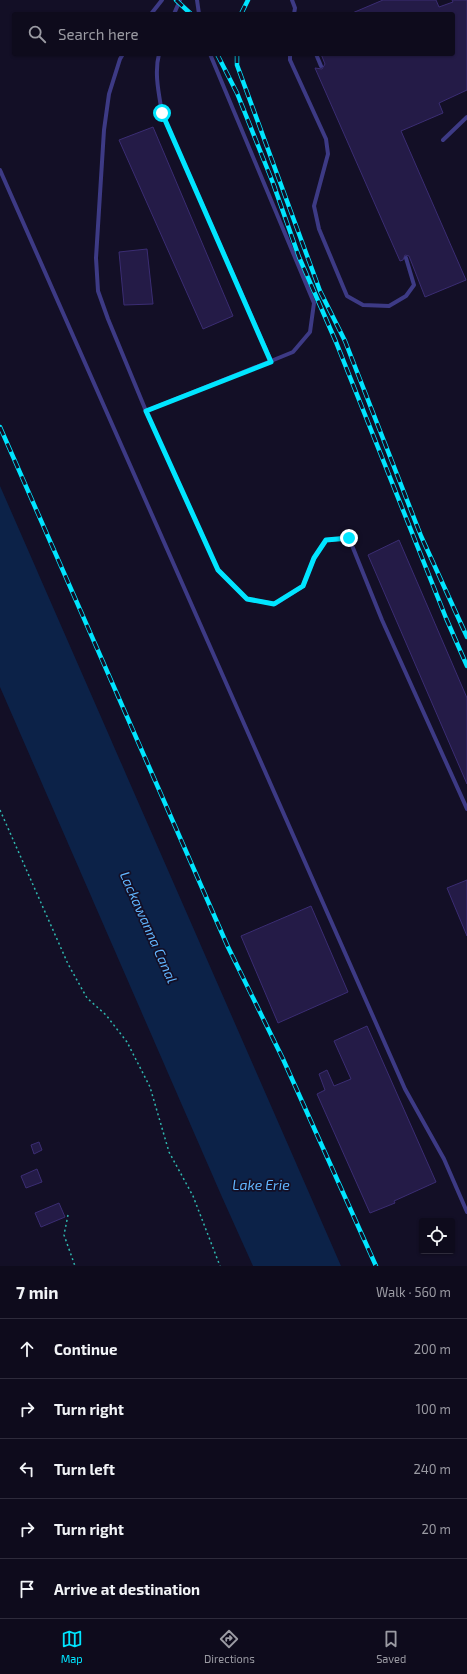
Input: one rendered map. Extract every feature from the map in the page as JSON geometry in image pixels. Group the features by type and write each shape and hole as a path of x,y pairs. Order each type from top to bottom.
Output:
{"lane":[{"path":"153,12 162,0"},
{"path":"175,12 180,0"},
{"path":"197,0 199,12"},
{"path":"292,0 297,12"},
{"path":"294,12 295,8"},
{"path":"122,56 108,101 104,130 96,258 98,291 146,411 218,570 247,599 274,604 303,586 314,558 326,540 349,538 382,620 467,809"},
{"path":"158,56 156,63 162,113 271,362"},
{"path":"146,411 271,362 292,352 310,332 314,303 211,56"},
{"path":"290,56 290,60 326,139 328,154 314,206 319,229 347,296 363,305 389,306 406,296 414,285 406,258"},
{"path":"317,56 321,66"},
{"path":"443,140 467,117"},
{"path":"0,170 405,1089 444,1159 467,1212"}],"path":[{"path":"0,810 68,964 87,998 106,1015 127,1042 150,1087 169,1152 193,1196 220,1266"},
{"path":"68,1215 64,1235 75,1266"}],"water":[{"name":"Lake Erie","path":"0,486 341,1266 253,1266 222,1197 0,687"}],"building":[{"path":"383,0 436,0 439,7 453,2 452,0 467,0 467,90 439,103 443,113 401,131 466,280 425,297 409,256 405,255 403,260 400,261 315,68 322,69 325,64 322,56 455,56 455,12 355,12"},
{"path":"153,127 233,316 203,329 119,140"},
{"path":"147,249 153,304 124,305 119,252"},
{"path":"399,540 467,698 467,784 368,555"},
{"path":"467,880 467,936 447,888"},
{"path":"311,906 348,992 278,1023 241,936"},
{"path":"367,1026 436,1182 394,1201 395,1203 370,1213 317,1094 325,1090 319,1074 327,1070 334,1086 351,1079 334,1041"},
{"path":"39,1142 42,1150 34,1154 31,1145"},
{"path":"37,1169 42,1182 26,1188 21,1176"},
{"path":"59,1203 65,1217 41,1227 35,1213"}],"railway":[{"path":"176,0 189,12"},
{"path":"242,12 248,0"},
{"path":"218,56 237,93 275,188"},
{"path":"237,56 237,65 320,291 345,341 421,536 467,637"},
{"path":"273,183 299,257 336,342 446,618 467,666"},
{"path":"0,427 228,947 283,1059 376,1266"}],"route":[{"path":"162,113 225,253 271,362 146,411 218,570 247,599 274,604 303,586 314,558 326,540 349,538"}],"water label":[{"name":"Lackawanna Canal","path":"149,927"}]}
